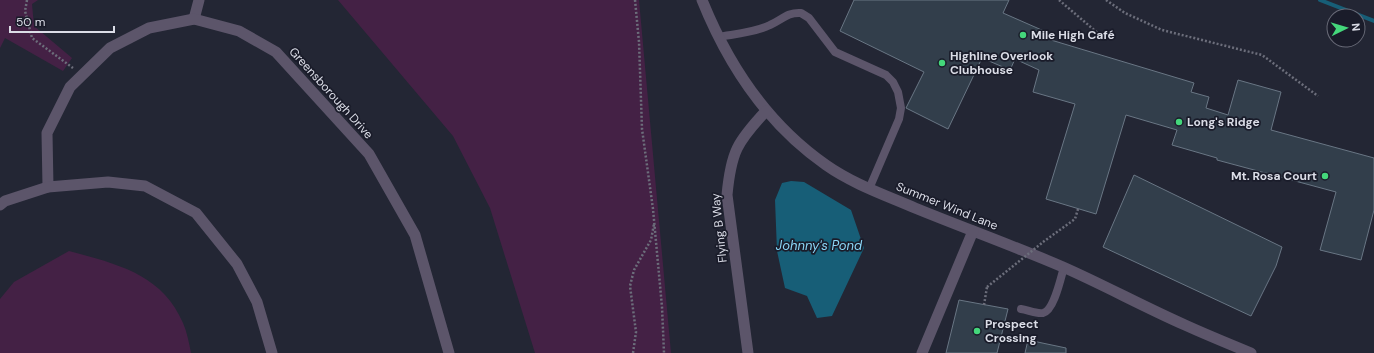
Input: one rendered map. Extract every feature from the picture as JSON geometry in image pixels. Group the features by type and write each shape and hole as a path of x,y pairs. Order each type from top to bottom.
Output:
{"street":[{"path":"194,19 199,0"},
{"name":"Summer Wind Lane","path":"702,0 718,37 732,64 766,111 797,143 827,166 869,189 1064,267 1186,326 1251,353"},
{"name":"Greensborough Drive","path":"48,187 47,133 70,87 110,48 149,28 194,19 239,31 276,52 369,154 415,234 449,353"},
{"name":"Flying B Way","path":"748,353 726,195 729,171 737,146 746,133 766,111"},
{"path":"0,205 5,201 48,187 108,182 145,186 196,213 237,264 257,302 272,353"},
{"path":"922,353 973,231"}],"lane":[{"path":"718,37 757,30 770,25 785,15 801,13 809,18 835,52 886,75 893,82 898,92 901,108 894,134 884,151 869,189"},
{"path":"1021,308 1040,313 1048,310 1052,304 1064,267"}],"path":[{"path":"27,0 25,11 32,38 82,75"},
{"path":"635,0 639,42 642,129 654,219 664,353"},
{"path":"1059,0 1100,35"},
{"path":"1106,0 1125,13 1162,30 1262,55 1318,96"},
{"path":"984,305 987,287 1075,219 1078,209"},
{"path":"633,353 636,332 630,286 634,270 651,240 654,219"}],"shaded area":[{"path":"0,0 38,0 32,4 34,26 72,58 63,71 5,38 0,48"},
{"path":"338,0 639,0 671,353 535,353 490,208 453,136"},
{"path":"69,251 121,267 150,282 163,293 174,306 183,323 191,353 0,353 0,299 14,282"}],"water":[{"name":"Johnny's Pond","path":"791,181 804,182 851,210 864,248 832,316 817,318 807,296 785,288 777,251 775,200 782,183"}],"building":[{"path":"854,0 1009,0 1003,13 1044,31 1041,37 1194,83 1191,92 1209,97 1206,108 1228,115 1238,80 1281,92 1271,130 1374,158 1374,210 1361,260 1320,250 1336,192 1217,160 1217,158 1172,145 1177,130 1126,115 1096,214 1046,199 1075,104 1033,92 1039,70 1015,59 1010,70 982,58 948,129 906,108 924,72 840,31"},
{"path":"1134,175 1282,247 1276,266 1251,316 1103,247"},
{"name":"Prospect Crossing","path":"959,300 1008,309 997,353 946,353"},
{"path":"1028,340 1066,348 1066,353 1025,353"}],"waterway":[{"path":"1320,0 1374,21"}],"place":[{"name":"Mile High Café","path":"1023,35"},
{"name":"Highline Overlook Clubhouse","path":"942,63"},
{"name":"Long's Ridge","path":"1179,122"},
{"name":"Mt. Rosa Court","path":"1325,176"},
{"name":"Prospect Crossing","path":"977,331"}]}
